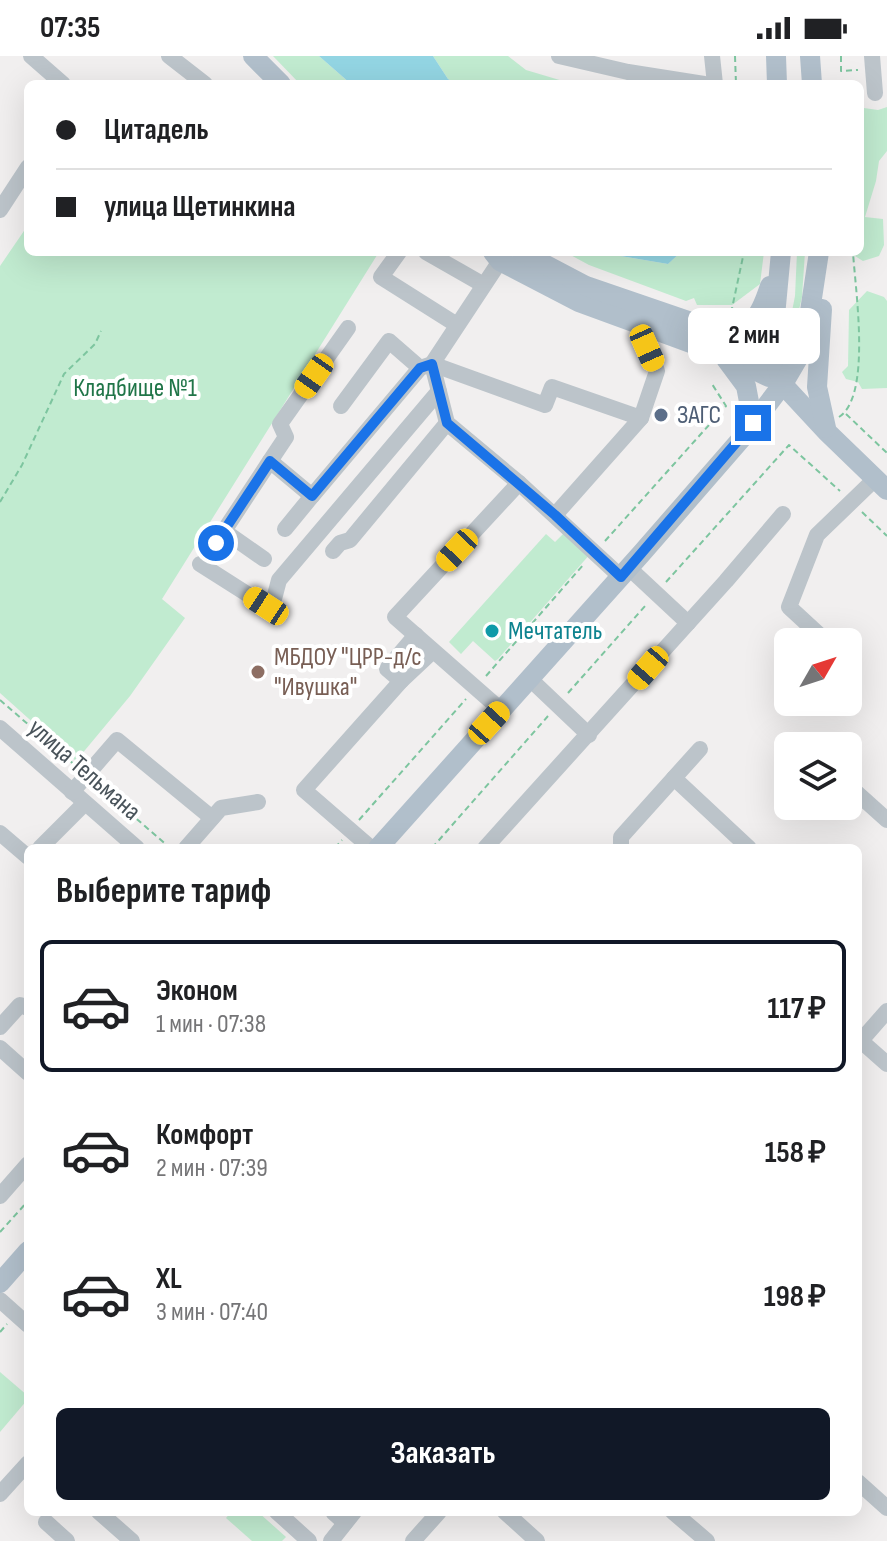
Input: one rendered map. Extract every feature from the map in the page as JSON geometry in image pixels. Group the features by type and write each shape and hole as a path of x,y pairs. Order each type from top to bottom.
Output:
{"main road":[{"path":"253,56 277,80"},
{"path":"776,56 777,80"},
{"path":"810,56 812,80"},
{"path":"496,256 579,302 651,330 726,335 742,329 760,315 780,256"},
{"path":"529,256 586,286 726,335 833,424 881,484"},
{"path":"781,256 772,348 783,384"},
{"path":"385,844 625,572 783,384 800,355 807,331 819,256"},
{"path":"819,256 822,319 817,387 833,424"},
{"path":"726,335 746,386 753,423"},
{"path":"753,423 767,415 791,413 833,424"},
{"path":"0,1283 24,1256"}],"street":[{"path":"31,56 58,80"},
{"path":"169,56 200,80"},
{"path":"712,56 715,80"},
{"path":"872,56 874,93"},
{"path":"562,57 679,80"},
{"path":"0,210 24,173"},
{"path":"396,256 381,277 457,325"},
{"path":"433,256 482,284"},
{"path":"285,529 426,366 457,325 496,256"},
{"path":"264,559 220,537 286,437 280,424 348,328"},
{"path":"555,515 641,418 657,371 647,348 651,330"},
{"path":"341,406 389,341 426,366 545,405 552,387 641,418"},
{"path":"426,366 439,391 447,423 595,552 657,593 688,623"},
{"path":"200,564 266,606 274,599 279,580 439,391"},
{"path":"333,551 340,543 350,540 447,423"},
{"path":"270,461 312,496"},
{"path":"501,710 395,617 519,483"},
{"path":"812,628 789,607 817,535 852,502 881,484"},
{"path":"489,844 783,514"},
{"path":"401,681 387,669 416,635"},
{"path":"379,844 350,830 304,790 401,681 433,651"},
{"path":"529,678 589,735"},
{"name":"улица Тельмана","path":"0,728 132,844"},
{"path":"43,844 117,740 212,818"},
{"path":"621,844 621,837 700,749"},
{"path":"674,778 745,844"},
{"path":"862,798 887,820"},
{"path":"189,844 221,808 258,802"},
{"path":"0,833 24,854"},
{"path":"0,1027 20,1005 24,1006"},
{"path":"862,1039 887,1011"},
{"path":"862,1044 887,1064"},
{"path":"0,1048 24,1069"},
{"path":"0,1196 24,1169"},
{"path":"0,1300 24,1321"},
{"path":"0,1494 24,1467"},
{"path":"862,1486 887,1508"},
{"path":"104,1516 132,1541"},
{"path":"281,1516 309,1541"},
{"path":"331,1541 344,1516"},
{"path":"413,1541 435,1516"},
{"path":"509,1516 537,1541"},
{"path":"678,1516 707,1541"},
{"path":"46,1522 67,1541"}],"path":[{"path":"735,56 736,80"},
{"path":"841,56 841,71"},
{"path":"726,335 743,256"},
{"path":"833,424 845,413 855,390 860,362 853,256"},
{"path":"0,502 22,465 64,374 95,344 101,331"},
{"path":"338,844 726,406 712,384"},
{"path":"845,413 887,453"},
{"path":"436,844 789,445 887,536"},
{"path":"0,1232 24,1205"}],"green space":[{"path":"273,56 319,56 346,80 296,80"},
{"path":"433,56 508,56 526,70 560,80 450,80"},
{"path":"887,107 887,151 879,161 865,217 883,219 884,245 879,256 863,261 855,256 864,256 864,108 878,110"},
{"name":"Кладбище №1","path":"24,231 24,256 376,256 162,599 185,618 130,696 76,761 0,693 0,266"},
{"path":"572,256 621,256 668,264 677,256 764,256 760,284 732,305 697,305 694,298 686,301"},
{"path":"797,256 805,256 802,297 787,350 785,347 795,296"},
{"path":"867,291 887,301 887,388 862,389 858,382 846,379 842,372 848,366 849,310"},
{"path":"566,531 591,553 498,659 495,661 473,641 461,654 449,642 546,534 555,542"},
{"path":"0,1372 24,1393 24,1404 0,1432"},
{"path":"262,1516 286,1537 282,1541 252,1541 226,1518"}],"water":[{"path":"319,56 433,56 450,80 346,80"},
{"path":"621,256 677,256 668,264"}],"place":[{"name":"ЗАГС","path":"661,415"},
{"name":"Мечтатель","path":"492,631"},
{"name":"МБДОУ \"ЦРР-д/с \"Ивушка\"","path":"258,672"}],"route":[{"path":"216,543 270,461 312,496 420,368 432,364 447,423 555,515 621,577 753,423"}]}
